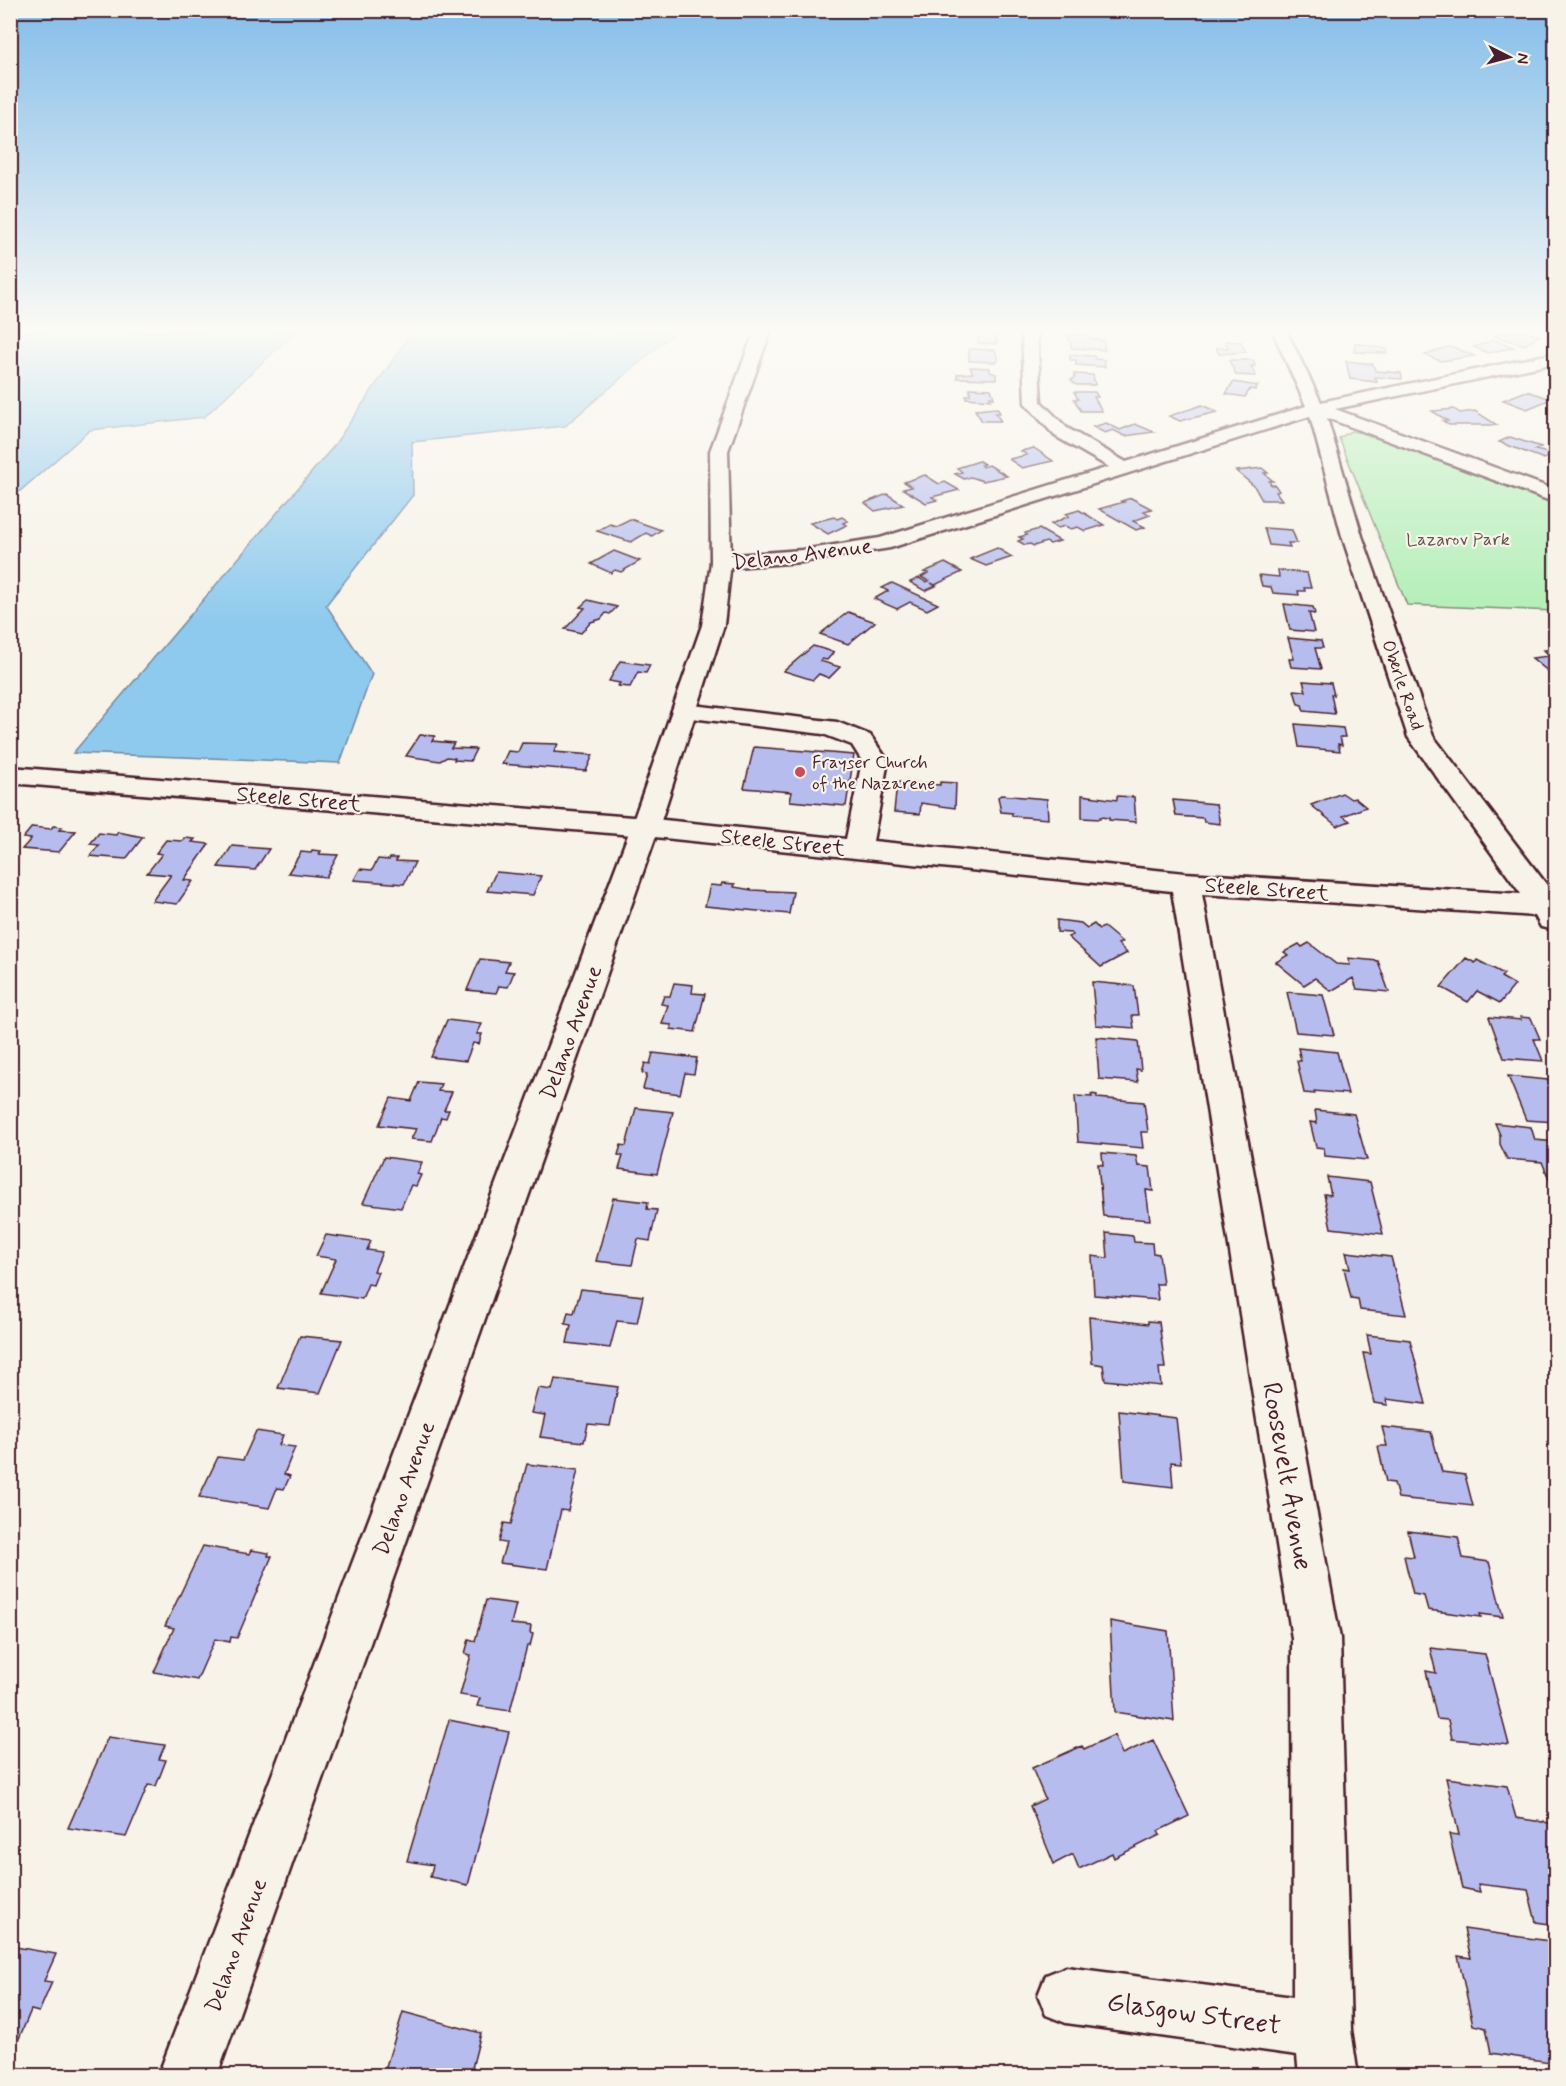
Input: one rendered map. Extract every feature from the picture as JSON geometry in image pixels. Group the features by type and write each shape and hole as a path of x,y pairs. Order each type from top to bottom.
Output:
{"street":[{"path":"722,562 719,452 727,429"},
{"path":"1058,429 1126,469"},
{"name":"Delano Avenue","path":"187,2076 645,827 713,625 722,562 802,556 883,544 1250,429"},
{"name":"Oberle Road","path":"1322,429 1352,536 1421,736 1552,914"},
{"path":"1374,429 1556,497"},
{"path":"684,711 828,727 861,740 874,761 858,849"},
{"name":"Steele Street","path":"10,775 645,827 1185,883 1552,914"},
{"name":"Roosevelt Avenue","path":"1185,883 1316,1638 1326,2053"},
{"name":"Glasgow Street","path":"1066,1995 1326,2053"}],"green space":[{"name":"Lazarov Park","path":"1351,431 1368,434 1410,448 1555,502 1555,611 1407,605 1339,438"}],"water":[{"path":"11,429 96,429 90,430 11,499"},
{"path":"345,429 533,429 412,442 413,495 326,605 372,674 340,763 73,753 333,447"}],"building":[{"path":"1098,429 1148,429 1154,432 1125,436 1113,430 1105,433"},
{"path":"1510,437 1541,447 1535,450 1553,454 1544,459 1499,442"},
{"path":"1034,448 1053,461 1022,468 1009,459 1027,455 1021,451"},
{"path":"979,461 984,464 981,465 983,467 989,465 1007,476 983,481 971,477 964,479 955,474 962,472 957,468"},
{"path":"1262,468 1273,481 1269,481 1271,485 1275,485 1279,491 1276,492 1282,500 1262,500 1254,486 1236,471"},
{"path":"925,475 939,484 945,482 959,490 932,497 937,500 926,503 903,489 912,487 904,482"},
{"path":"887,494 904,505 875,511 865,503"},
{"path":"1131,498 1152,509 1144,511 1150,515 1133,521 1145,527 1136,530 1099,509 1124,502 1121,501"},
{"path":"1079,510 1104,525 1085,531 1078,527 1058,528 1051,524 1069,516 1066,514"},
{"path":"834,517 837,519 842,517 848,521 843,523 847,525 828,534 810,523"},
{"path":"630,519 661,530 652,536 646,533 631,542 597,531 610,524 616,526"},
{"path":"1264,528 1292,530 1297,543 1288,543 1290,547 1269,545"},
{"path":"1039,529 1060,541 1034,546 1018,541 1023,539 1019,537 1027,535 1025,533"},
{"path":"997,548 1012,557 986,566 970,559"},
{"path":"614,551 640,561 621,572 615,570 611,573 591,564"},
{"path":"945,563 962,572 935,585 931,583 936,586 925,591 910,582 919,578 926,582 929,581 921,577 928,573 924,572"},
{"path":"1278,570 1307,573 1311,588 1298,591 1299,595 1273,593 1271,587 1262,586 1259,575 1279,577"},
{"path":"892,583 938,604 927,610 910,602 897,609 874,599 888,591 882,588"},
{"path":"588,600 617,607 610,614 606,613 601,619 591,622 581,633 565,629 585,608 580,607"},
{"path":"1284,604 1313,607 1315,614 1309,613 1314,632 1290,630"},
{"path":"848,612 875,622 848,644 820,634"},
{"path":"1288,638 1321,641 1323,648 1315,648 1321,669 1291,667 1289,659 1294,659"},
{"path":"813,646 834,652 827,660 820,661 840,667 829,678 819,674 813,680 784,671"},
{"path":"1556,649 1556,678 1532,658 1550,656 1544,650"},
{"path":"620,661 650,665 646,673 638,672 630,687 618,686 620,683 609,681"},
{"path":"1303,681 1331,683 1335,714 1304,711 1302,705 1298,704 1294,690 1306,691"},
{"path":"1295,724 1343,728 1345,737 1340,737 1342,745 1338,744 1340,751 1299,747"},
{"path":"420,735 435,736 432,741 454,743 451,748 476,749 470,761 447,757 440,761 406,756"},
{"path":"522,743 558,744 554,752 593,755 586,771 502,764 508,751 518,752"},
{"name":"Frayser Church of the Nazarene","path":"754,747 854,755 846,806 790,801 792,792 744,788"},
{"path":"897,782 940,785 940,782 956,783 955,808 921,803 920,814 894,812"},
{"path":"1342,793 1351,799 1355,798 1366,807 1343,816 1350,821 1337,826 1311,805"},
{"path":"1001,795 1047,799 1048,819 1012,816 1012,813 1001,812 998,797"},
{"path":"1082,795 1117,800 1117,796 1134,797 1136,822 1100,817 1100,819 1082,818"},
{"path":"1173,800 1216,804 1220,824 1204,822 1203,818 1176,816"},
{"path":"53,826 62,827 59,830 76,831 59,852 22,849 31,839 23,838 32,827 51,829"},
{"path":"118,832 143,837 126,859 90,856 99,845 90,844 99,833 116,835"},
{"path":"185,838 195,839 192,842 209,844 184,880 193,881 177,904 152,901 171,875 147,873 162,854 156,853 166,840 183,841"},
{"path":"232,846 269,849 255,870 218,867"},
{"path":"312,850 321,851 319,854 338,855 326,877 288,873 301,852 311,853"},
{"path":"397,858 396,861 415,862 404,884 354,880 360,869 372,870 378,859 389,860"},
{"path":"496,872 541,876 533,895 487,891"},
{"path":"722,883 735,884 734,887 752,890 793,892 789,914 705,906 710,885 721,886"},
{"path":"1057,920 1081,923 1087,928 1094,924 1099,929 1104,927 1122,942 1118,944 1127,953 1101,967 1068,937 1073,935 1071,933 1057,932"},
{"path":"1309,943 1336,964 1350,965 1348,958 1378,961 1389,992 1357,989 1353,978 1331,991 1315,978 1304,985 1276,962 1288,955 1284,952 1299,944 1302,947"},
{"path":"1466,958 1475,963 1477,960 1504,974 1501,977 1515,985 1500,1003 1477,991 1468,1002 1441,987"},
{"path":"480,959 509,962 505,971 514,972 508,987 499,986 496,993 467,990"},
{"path":"1092,982 1134,986 1138,1015 1132,1015 1134,1028 1096,1025"},
{"path":"674,983 693,985 692,993 705,994 695,1032 671,1029 672,1025 662,1024 668,1005 661,1004 664,996 670,996"},
{"path":"1287,992 1323,995 1334,1035 1296,1032"},
{"path":"1489,1017 1521,1020 1520,1017 1531,1018 1540,1039 1534,1039 1543,1061 1504,1058"},
{"path":"447,1020 482,1024 477,1034 482,1034 479,1044 473,1043 466,1061 431,1057"},
{"path":"1096,1037 1138,1041 1141,1070 1136,1069 1138,1082 1099,1079"},
{"path":"1298,1048 1337,1052 1348,1094 1314,1091 1315,1094 1304,1093 1297,1061 1301,1061"},
{"path":"653,1053 697,1058 694,1074 685,1073 680,1094 643,1089 647,1074 642,1073 645,1063 650,1064"},
{"path":"1508,1076 1548,1080 1551,1086 1556,1087 1556,1122 1526,1120"},
{"path":"419,1082 441,1084 438,1091 452,1092 444,1110 449,1110 446,1118 441,1117 432,1141 411,1139 416,1129 379,1125 391,1098 411,1101"},
{"path":"1091,1094 1097,1095 1097,1098 1144,1102 1148,1132 1141,1132 1143,1148 1078,1142 1075,1096 1092,1097"},
{"path":"636,1108 673,1112 657,1174 619,1169 623,1156 618,1155 621,1145 626,1146"},
{"path":"1315,1110 1354,1114 1367,1160 1325,1156 1324,1148 1316,1147 1310,1122 1317,1123"},
{"path":"1495,1123 1531,1127 1535,1140 1556,1142 1556,1188 1553,1188 1542,1162 1507,1159 1500,1144 1500,1135"},
{"path":"1102,1153 1136,1156 1138,1166 1150,1167 1153,1191 1146,1190 1150,1220 1103,1216 1098,1164 1103,1165"},
{"path":"384,1157 422,1162 417,1174 421,1175 416,1186 411,1185 401,1208 363,1203"},
{"path":"1327,1177 1370,1182 1383,1234 1331,1228 1324,1194 1331,1195"},
{"path":"613,1198 648,1202 647,1209 657,1210 650,1241 638,1239 632,1265 596,1261"},
{"path":"1106,1233 1133,1236 1134,1242 1152,1243 1153,1253 1159,1254 1163,1284 1156,1284 1158,1300 1094,1295 1092,1256 1108,1258"},
{"path":"326,1235 371,1241 367,1250 382,1252 374,1271 378,1272 373,1285 368,1284 362,1299 321,1293 336,1259 316,1256"},
{"path":"1346,1252 1391,1257 1406,1315 1360,1310 1358,1299 1351,1298 1344,1268 1350,1269"},
{"path":"581,1289 643,1296 637,1323 617,1321 610,1348 567,1343 571,1325 565,1324 568,1312 574,1313"},
{"path":"1089,1317 1148,1324 1148,1321 1159,1322 1165,1368 1159,1368 1161,1386 1105,1380 1103,1365 1092,1363"},
{"path":"1367,1335 1410,1340 1426,1404 1387,1399 1388,1405 1374,1403 1363,1353 1371,1354"},
{"path":"300,1336 342,1340 320,1393 278,1388"},
{"path":"555,1379 618,1387 610,1426 588,1424 584,1442 540,1437 545,1415 531,1413 538,1388 552,1390"},
{"path":"1119,1411 1176,1418 1181,1463 1171,1462 1173,1487 1124,1481"},
{"path":"1382,1427 1431,1432 1442,1472 1465,1475 1473,1506 1398,1498 1394,1483 1386,1482 1378,1446 1387,1446"},
{"path":"256,1431 283,1435 279,1445 295,1447 284,1474 290,1476 284,1489 277,1488 269,1508 199,1497 218,1457 243,1460"},
{"path":"527,1464 578,1470 568,1511 561,1510 547,1569 500,1563 506,1543 499,1542 504,1523 511,1524"},
{"path":"1408,1531 1458,1537 1463,1558 1489,1562 1503,1617 1480,1614 1481,1617 1428,1610 1424,1596 1413,1594 1404,1556 1414,1557"},
{"path":"203,1546 249,1554 251,1550 269,1553 268,1556 272,1556 237,1638 231,1637 230,1642 215,1639 197,1680 154,1672 174,1628 165,1626"},
{"path":"486,1600 516,1604 511,1624 531,1626 530,1633 533,1634 530,1646 527,1646 510,1711 477,1706 480,1698 460,1695 471,1655 465,1654 469,1639 475,1641"},
{"path":"1110,1621 1168,1631 1174,1721 1115,1712"},
{"path":"1430,1648 1485,1654 1509,1745 1452,1739 1448,1720 1437,1719 1426,1671 1436,1673"},
{"path":"449,1720 509,1732 468,1885 430,1877 433,1865 407,1861"},
{"path":"1114,1735 1122,1754 1153,1740 1189,1816 1158,1831 1160,1835 1114,1858 1112,1853 1079,1869 1073,1854 1054,1864 1030,1806 1045,1799 1032,1768"},
{"path":"108,1737 165,1745 159,1759 166,1760 156,1786 148,1785 126,1837 68,1828"},
{"path":"1446,1778 1507,1786 1516,1818 1556,1824 1556,1925 1536,1922 1528,1890 1478,1884 1480,1892 1462,1888 1449,1834 1459,1835"},
{"path":"1464,1929 1556,1942 1556,2063 1491,2053 1486,2028 1473,2025 1458,1956 1471,1958"},
{"path":"10,1946 56,1954 44,1981 52,1982 39,2012 31,2010 10,2060"},
{"path":"403,2012 481,2033 470,2076 383,2076"}],"place":[{"name":"Frayser Church of the Nazarene","path":"800,772"}]}
